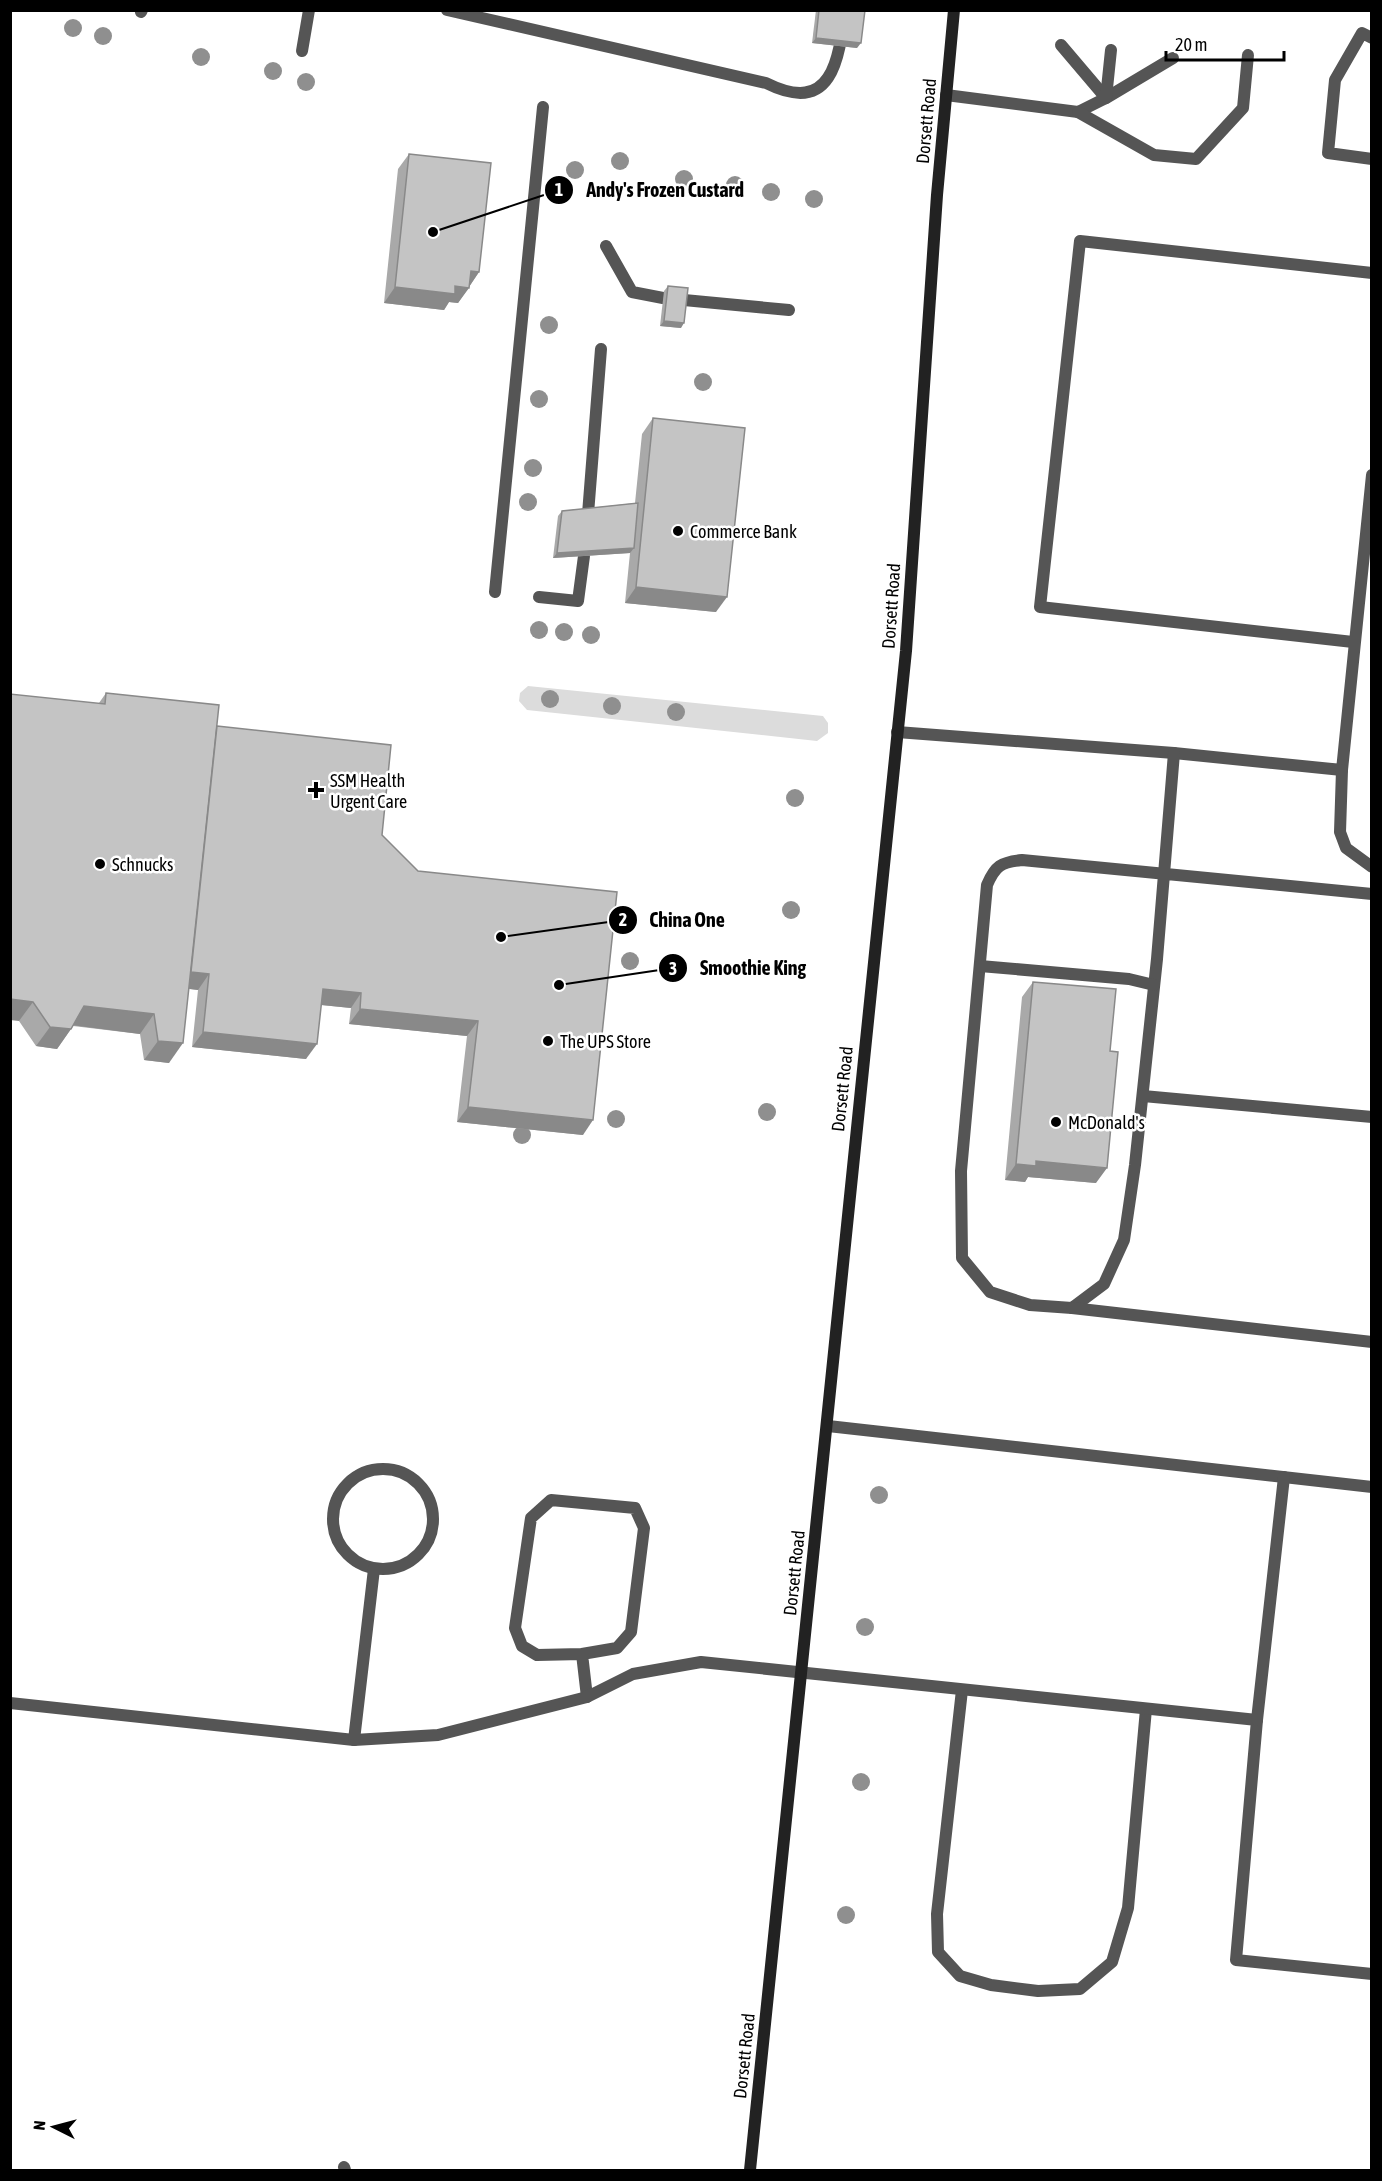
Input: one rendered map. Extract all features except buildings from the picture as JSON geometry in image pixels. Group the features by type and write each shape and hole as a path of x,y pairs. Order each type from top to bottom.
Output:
{"main road":[{"name":"Dorsett Road","path":"750,2170 906,651 954,10"}],"lane":[{"path":"302,51 309,10"},
{"path":"447,10 800,93 823,86 836,67 845,10"},
{"path":"1371,38 1362,33 1335,80 1328,153 1371,159"},
{"path":"1061,45 1106,98"},
{"path":"1106,98 1111,50"},
{"path":"946,95 1078,112 1154,156 1196,159 1243,108 1248,55"},
{"path":"1078,112 1173,58"},
{"path":"495,591 543,107"},
{"path":"1353,642 1040,608 1080,241 1371,273"},
{"path":"606,246 632,292 663,298"},
{"path":"684,300 789,310"},
{"path":"588,514 601,349"},
{"path":"1371,475 1353,642 1342,770 1340,832 1346,848 1371,867"},
{"path":"539,597 578,601 584,556"},
{"path":"897,732 1174,753 1342,770"},
{"path":"1072,1308 1104,1284 1124,1240 1143,1096 1174,753"},
{"path":"1371,894 1022,860 1004,862 994,868 987,885 961,1171 962,1258 990,1292 1030,1305 1371,1342"},
{"path":"980,966 1129,980 1154,985"},
{"path":"1143,1096 1371,1117"},
{"path":"828,1426 1371,1487"},
{"path":"379,1469 396,1471 411,1478 423,1490 431,1505 433,1522 429,1538 420,1553 407,1563 391,1569 374,1569 346,1554 333,1526 334,1510 339,1495 349,1482 363,1473 379,1469"},
{"path":"1284,1477 1257,1720 1236,1960 1371,1974"},
{"path":"551,1500 635,1508 644,1528 631,1632 617,1648 582,1654 537,1654 522,1646 515,1628 531,1518 551,1500"},
{"path":"354,1740 374,1569"},
{"path":"582,1654 587,1697"},
{"path":"10,1703 354,1740 438,1734 587,1697 633,1674 701,1662 1257,1720"},
{"path":"962,1690 937,1914 938,1952 960,1976 981,1982 1038,1991 1080,1989 1112,1962 1128,1908 1146,1709"}],"shaded area":[{"path":"528,686 823,716 828,723 828,733 817,741 527,710 519,701 520,693"}],"place":[{"name":"Andy's Frozen Custard","path":"433,232"},
{"name":"Commerce Bank","path":"678,531"},
{"name":"SSM Health Urgent Care","path":"316,790"},
{"name":"Schnucks","path":"100,864"},
{"name":"China One","path":"501,937"},
{"name":"Smoothie King","path":"559,985"},
{"name":"The UPS Store","path":"548,1041"},
{"name":"McDonald's","path":"1056,1122"}]}
